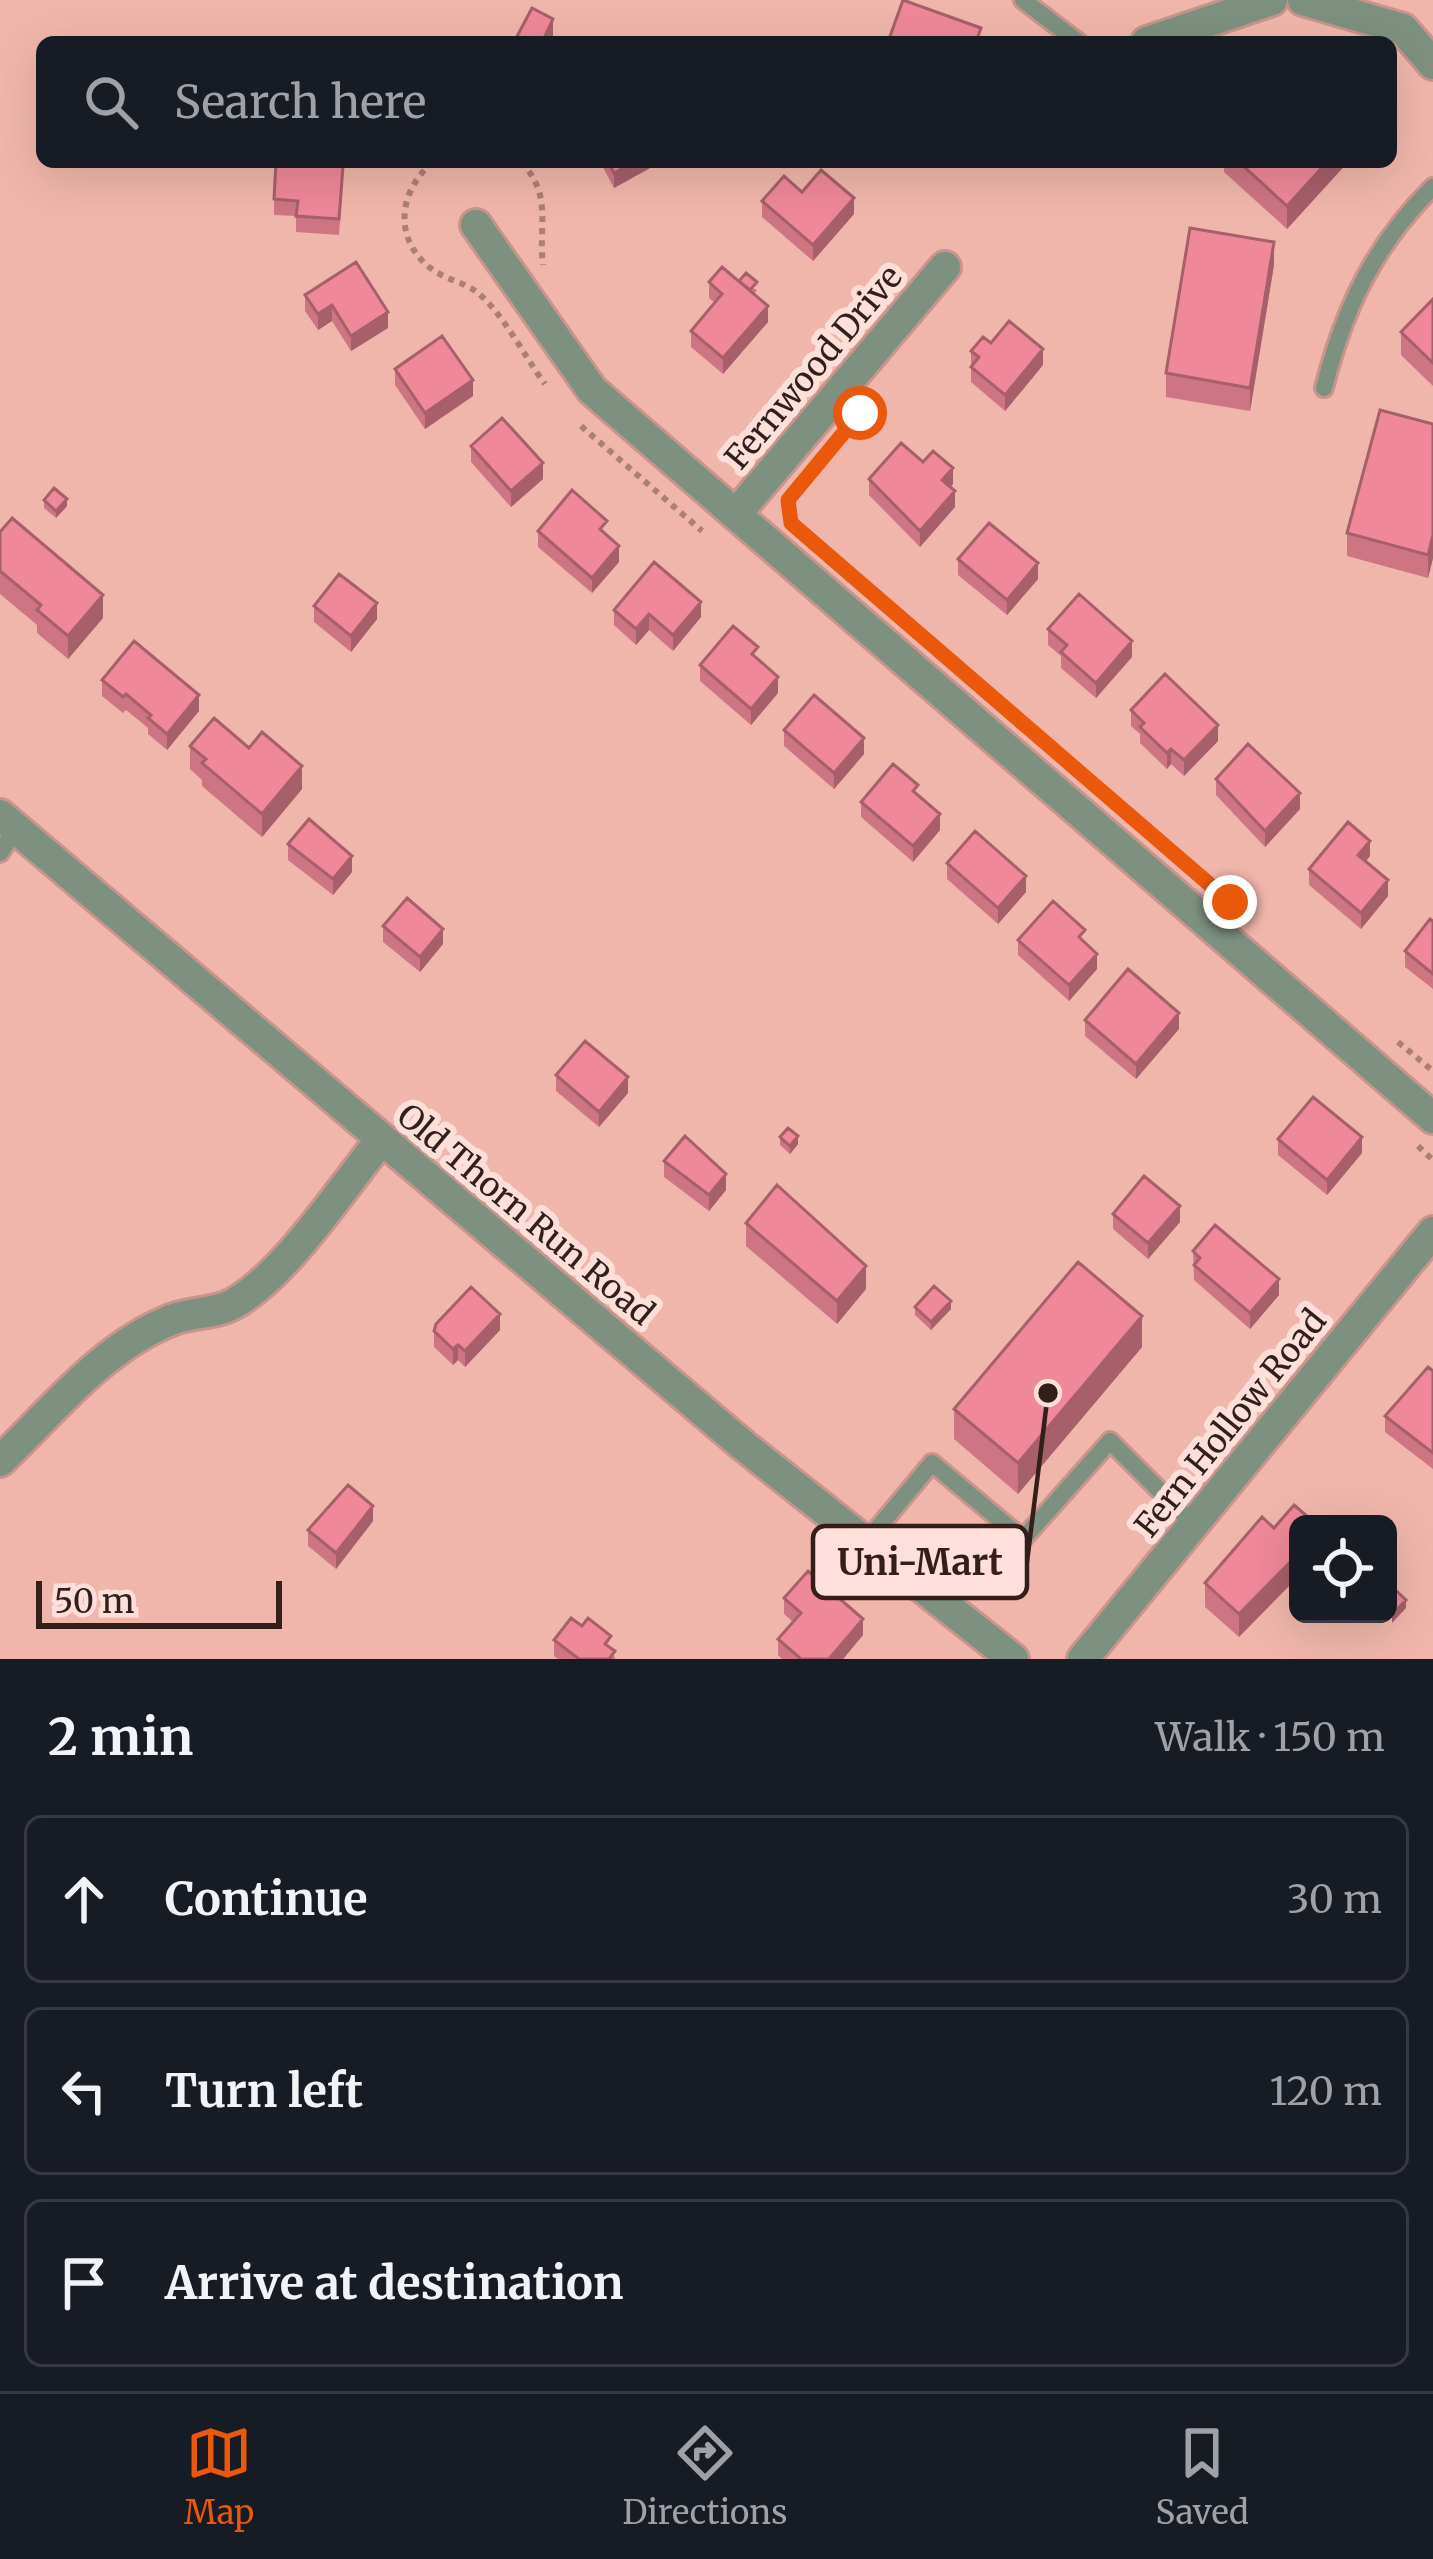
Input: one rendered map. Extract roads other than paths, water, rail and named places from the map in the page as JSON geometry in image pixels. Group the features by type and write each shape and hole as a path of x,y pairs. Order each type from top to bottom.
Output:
{"street":[{"path":"1162,36 1238,5 1272,0"},
{"path":"1303,0 1403,28 1433,64"},
{"path":"476,224 592,391 1433,1118"},
{"name":"Fernwood Drive","path":"736,514 945,267"},
{"name":"Old Thorn Run Road","path":"5,832 382,1138 744,1447 1013,1659"},
{"path":"0,1461 56,1402 109,1358 170,1320 231,1305 268,1277 382,1138"},
{"name":"Fern Hollow Road","path":"1083,1659 1433,1232"}],"lane":[{"path":"1023,0 1070,36"},
{"path":"1324,388 1340,326 1367,268 1433,187"},
{"path":"867,1541 932,1463 1022,1539 1110,1442 1193,1524"}],"place":[{"name":"Uni-Mart","path":"1048,1393"}]}
